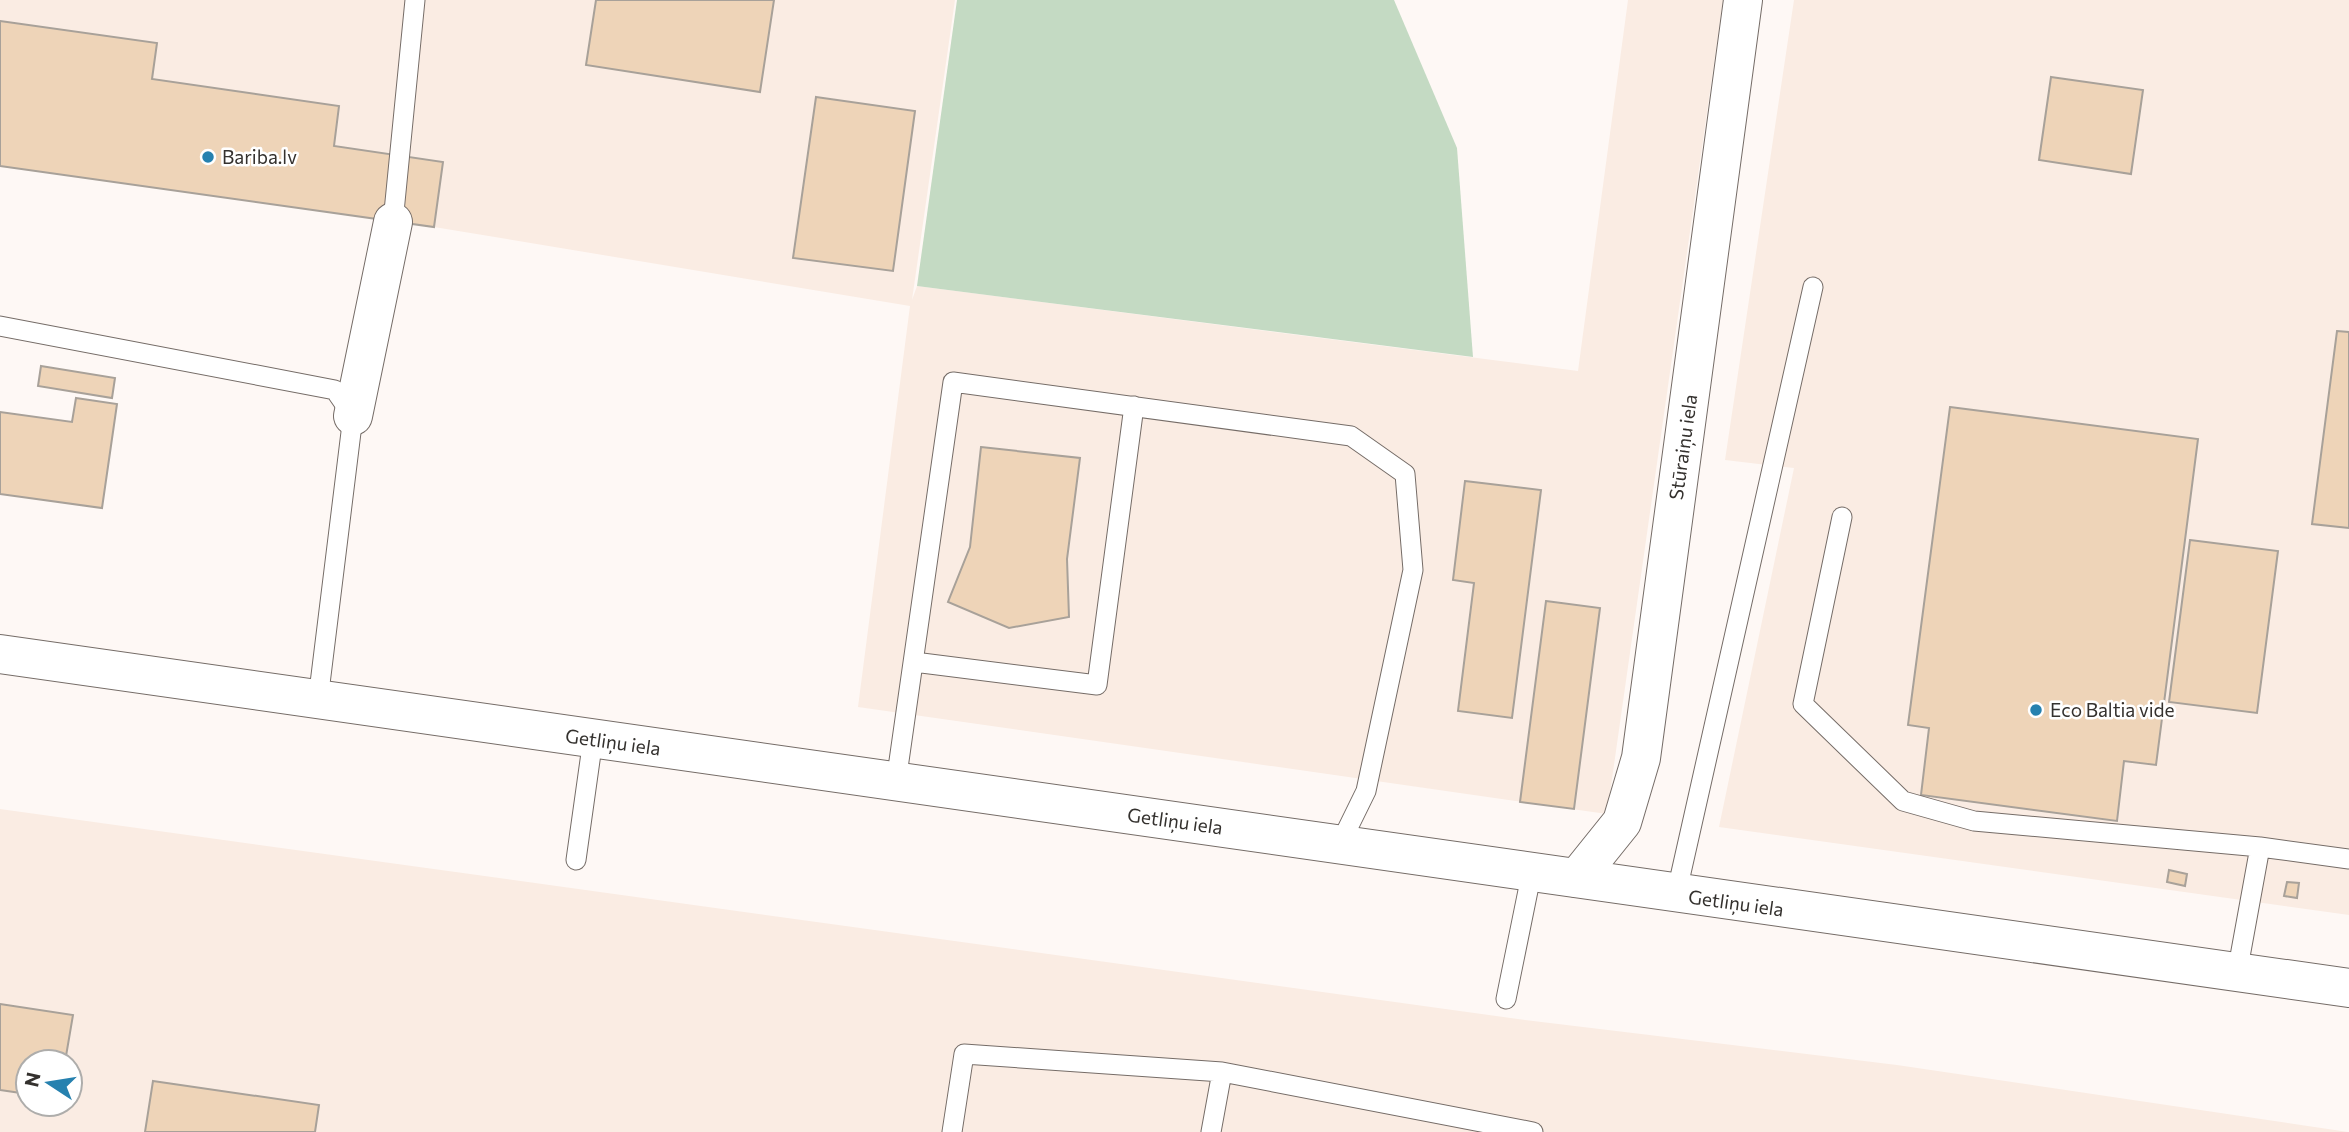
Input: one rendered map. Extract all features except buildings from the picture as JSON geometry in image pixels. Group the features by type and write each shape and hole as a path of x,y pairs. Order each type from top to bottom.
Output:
{"street":[{"name":"Stūraiņu iela","path":"1577,878 1622,822 1641,758 1743,0"},
{"path":"353,416 393,222"},
{"name":"Getliņu iela","path":"0,654 2349,988"}],"lane":[{"path":"393,222 415,0"},
{"path":"1676,894 1813,287"},
{"path":"0,326 335,390 353,416 318,700"},
{"path":"896,782 953,382 1351,436 1405,474 1413,570 1366,791 1340,844"},
{"path":"914,662 1097,685 1134,407"},
{"path":"1842,517 1803,704 1903,801 1974,821 2260,847 2349,859"},
{"path":"576,860 593,739"},
{"path":"2238,972 2260,847"},
{"path":"1506,999 1532,871"},
{"path":"951,1132 964,1054 1222,1072 1533,1132"},
{"path":"1211,1132 1222,1072"}],"shaded area":[{"path":"0,0 955,0 912,300 917,286 1578,371 1628,0 1723,0 1607,814 858,707 910,306 434,227 0,166"},
{"name":"Eco Baltia vide","path":"1794,0 2349,0 2349,915 1719,827 1794,468 1725,460"},
{"path":"0,809 1525,1020 1897,1065 2348,1132 0,1132"}],"green space":[{"path":"957,0 1394,0 1457,148 1473,357 917,286"}],"place":[{"name":"Bariba.lv","path":"208,157"},
{"name":"Eco Baltia vide","path":"2036,710"}]}
